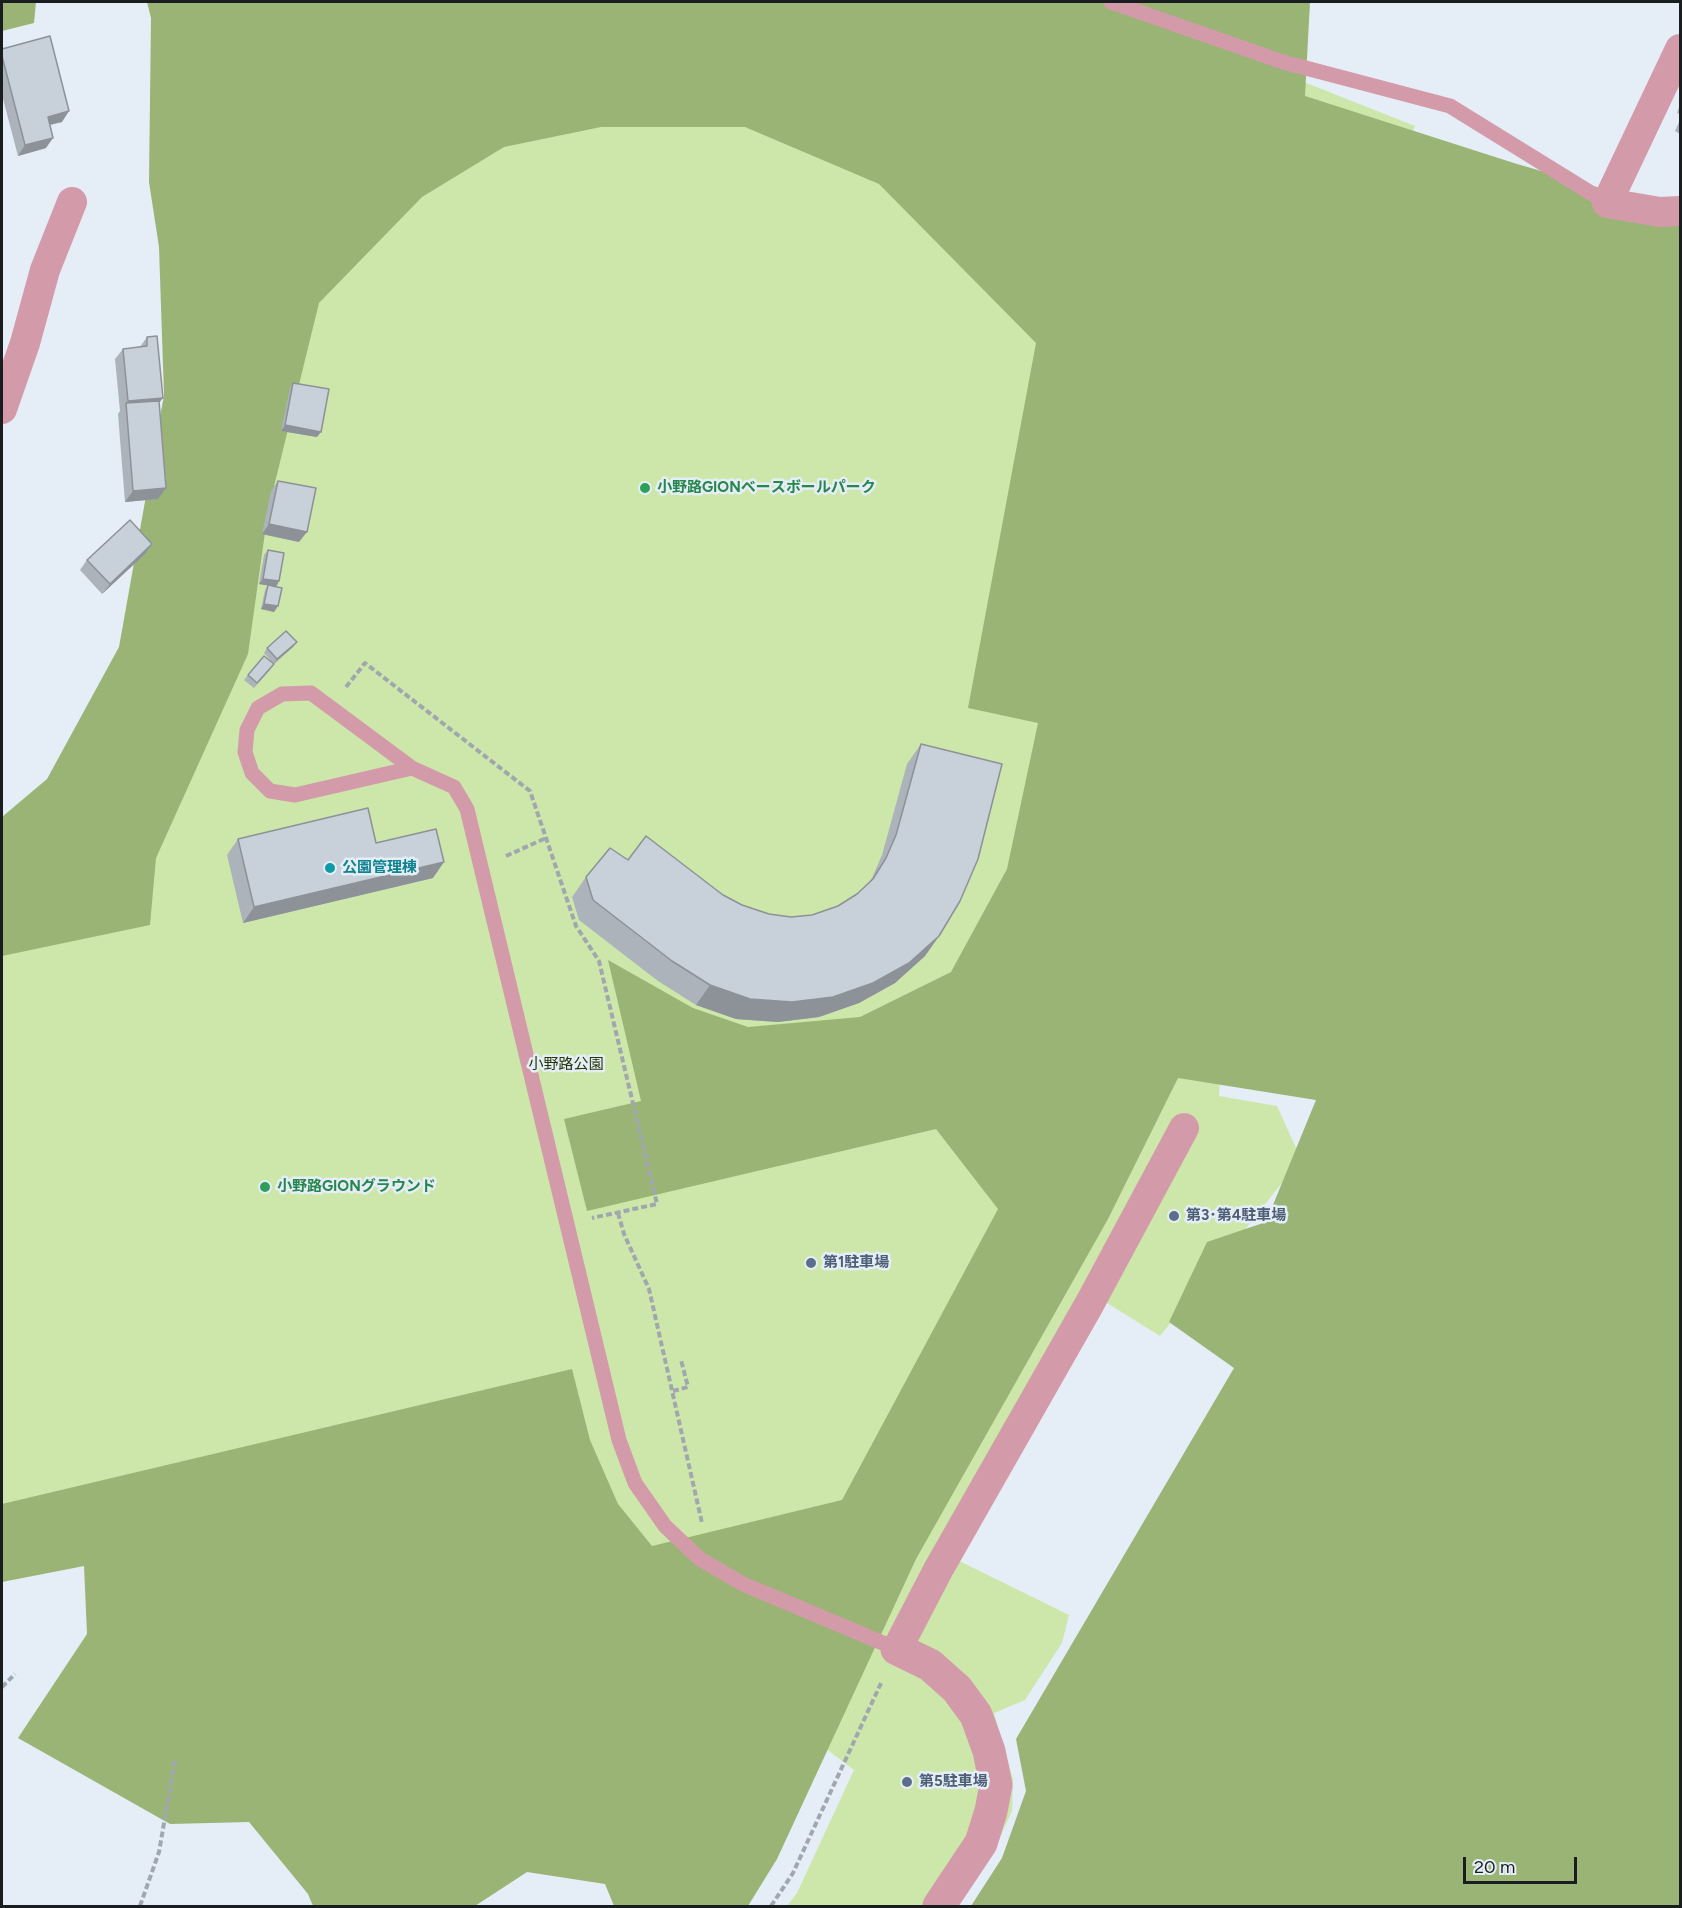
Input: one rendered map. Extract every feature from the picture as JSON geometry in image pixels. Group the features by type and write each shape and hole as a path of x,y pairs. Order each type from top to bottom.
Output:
{"street":[{"path":"1680,49 1607,203 1660,212 1680,211"},
{"path":"2,409 25,344 45,270 72,202"},
{"path":"939,1906 981,1843 992,1811 996,1785 989,1751 976,1715 957,1689 930,1665 897,1648 938,1570 1090,1303 1184,1128"}],"lane":[{"path":"1111,2 1284,62 1450,106 1607,203"},
{"path":"412,768 295,795 270,791 252,773 245,752 247,730 258,708 282,694 311,693 412,768 454,787 467,809 619,1440 635,1483 665,1526 700,1560 743,1584 897,1648"}],"path":[{"path":"481,868 546,838"},
{"path":"567,1224 657,1203 599,961"},
{"path":"618,1212 624,1234 649,1289 703,1527"},
{"path":"673,1391 688,1387 681,1360"},
{"path":"771,1906 794,1873 897,1648"},
{"path":"2,1687 15,1674"},
{"path":"140,1906 159,1852 175,1760"}],"green space":[{"path":"2,2 36,2 34,23 2,31"},
{"path":"147,2 1310,2 1305,96 1517,164 1680,211 1680,1906 971,1906 1002,1858 1026,1791 1016,1739 1234,1368 1169,1322 1207,1242 1266,1222 1316,1100 1178,1078 1108,1219 916,1559 777,1859 748,1906 614,1906 605,1884 527,1872 475,1906 313,1906 308,1894 249,1822 170,1824 18,1738 87,1634 84,1566 2,1582 2,1504 572,1369 590,1440 618,1504 652,1546 842,1500 998,1209 936,1129 587,1211 564,1119 641,1101 608,960 693,1008 748,1027 860,1017 951,972 1007,869 1038,723 968,708 1036,343 879,184 745,127 601,127 504,147 422,197 319,303 268,511 248,654 156,858 150,925 2,956 2,817 47,779 119,647 164,395 159,247 149,182 151,18"},
{"name":"小野路公園","path":"525,2 1281,73 1415,126 1383,217 1228,946 1219,1096 1277,1106 1301,1159 1160,1336 1088,1291 935,1549 1069,1615 1062,1643 1025,1700 994,1713 1013,1779 1012,1811 993,1852 958,1906 787,1906 797,1893 854,1770 746,1688 199,1560 2,1557 2,849 170,663 186,142"}],"building":[{"path":"50,36 69,111 48,117 53,138 25,145 2,49"},
{"path":"157,336 163,398 128,401 123,349 147,346 147,337"},
{"path":"293,383 329,389 321,432 285,425"},
{"path":"159,401 166,488 133,491 126,403"},
{"path":"278,481 316,488 307,532 269,524"},
{"path":"130,520 152,544 110,584 87,560"},
{"path":"268,550 284,553 279,581 263,579"},
{"path":"268,585 282,588 278,606 264,604"},
{"path":"286,631 297,642 277,659 267,648"},
{"path":"264,656 274,664 257,683 248,675"},
{"path":"921,744 1002,764 978,859 960,901 939,936 909,963 873,983 833,997 792,1002 750,999 710,985 672,961 593,900 586,877 610,848 628,860 646,836 723,895 742,905 769,914 791,917 812,915 838,906 857,894 873,879 886,858 896,835"},
{"name":"公園管理棟","path":"368,808 376,843 436,829 444,862 254,907 238,839"}],"place":[{"name":"小野路GIONベースボールパーク","path":"645,488"},
{"name":"公園管理棟","path":"330,868"},
{"name":"小野路GIONグラウンド","path":"265,1187"},
{"name":"第3･第4駐車場","path":"1174,1216"},
{"name":"第1駐車場","path":"811,1263"},
{"name":"第5駐車場","path":"907,1782"}]}
